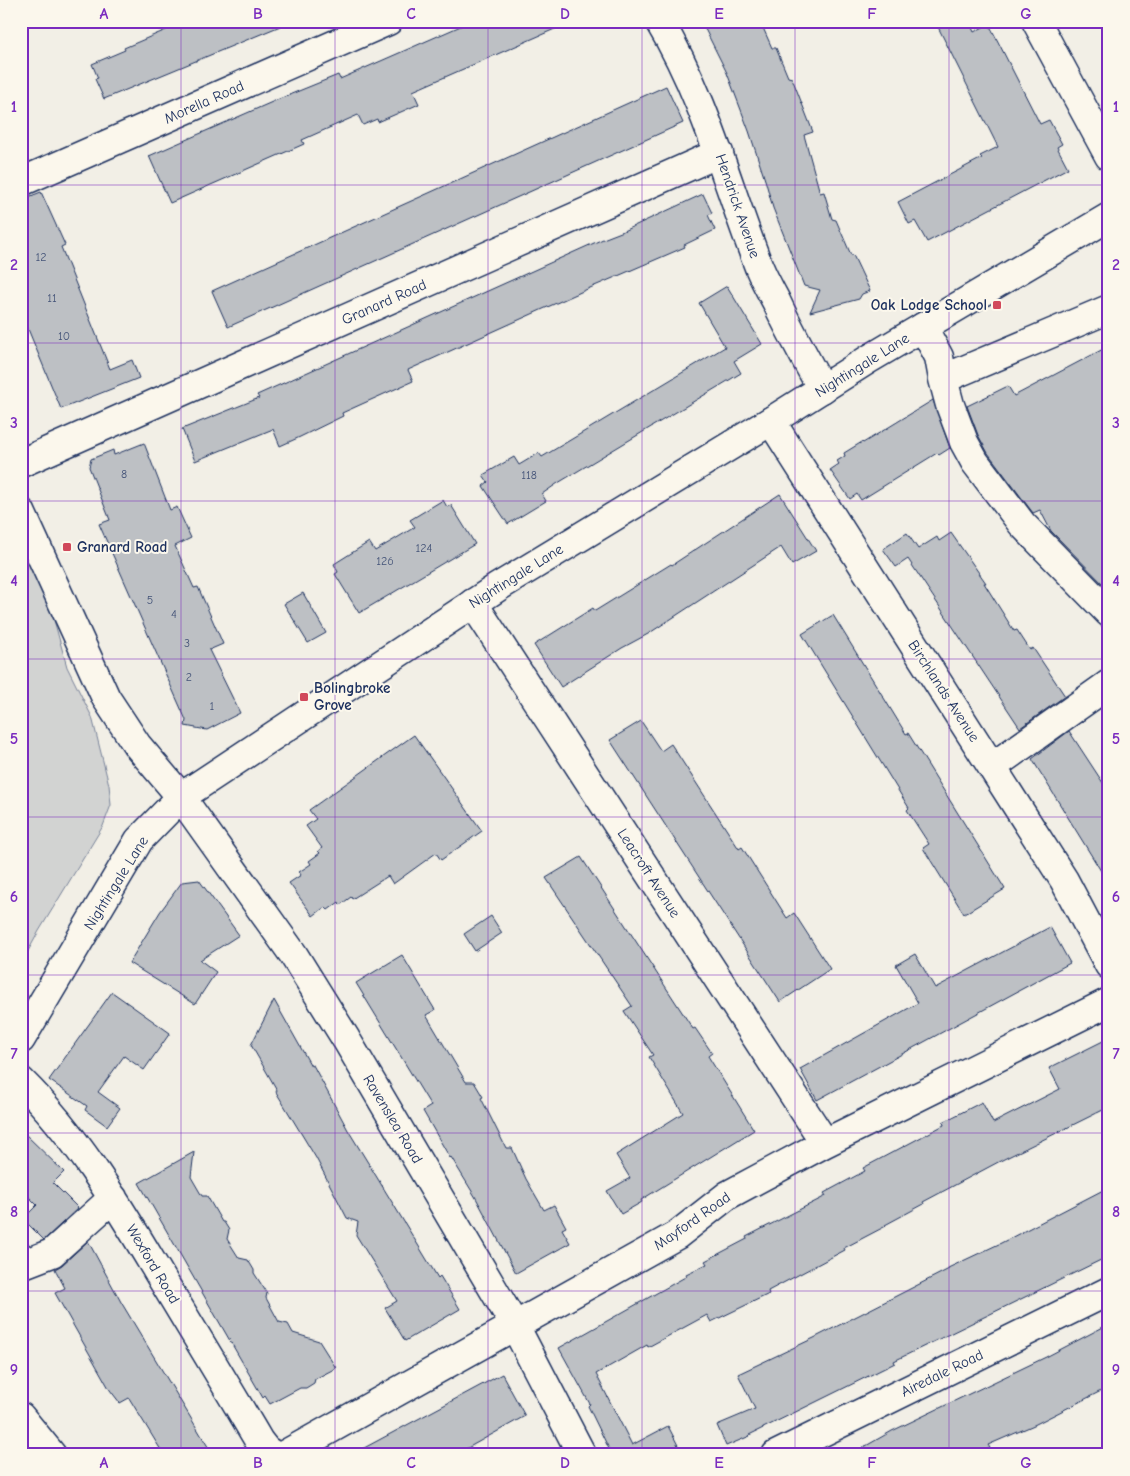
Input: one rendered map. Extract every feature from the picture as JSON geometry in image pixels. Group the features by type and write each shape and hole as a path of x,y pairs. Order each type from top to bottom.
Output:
{"street":[{"name":"Morella Road","path":"21,182 388,21"},
{"name":"Hendrick Avenue","path":"659,21 698,101 719,153 760,268 793,337 822,389"},
{"path":"1036,21 1109,156"},
{"name":"Granard Road","path":"21,463 719,153"},
{"name":"Nightingale Lane","path":"21,1039 139,840 181,797 498,586 923,327 1108,221"},
{"path":"943,379 1109,309"},
{"path":"923,327 939,357 943,379 957,423 975,462 1022,524 1109,613"},
{"name":"Birchlands Avenue","path":"771,421 1064,880 1109,965"},
{"path":"21,512 106,698 137,745 181,797"},
{"name":"Leacroft Avenue","path":"473,603 825,1143"},
{"path":"992,767 1109,684"},
{"name":"Ravenslea Road","path":"181,797 293,954 346,1039 515,1326 582,1455"},
{"name":"Mayford Road","path":"284,1455 677,1235 728,1195 825,1143 1109,1002"},
{"name":"Wexford Road","path":"21,1081 40,1100 75,1142 113,1198 259,1441 266,1450 274,1455"},
{"path":"21,1256 26,1264 52,1253 113,1198"},
{"name":"Airedale Road","path":"776,1455 1109,1291"},
{"path":"21,1417 52,1455"}],"shaded area":[{"path":"21,542 47,595 67,667 92,717 109,785 111,805 103,826 21,964"}],"building":[{"path":"187,21 290,22 104,99 95,79 98,78 92,64"},
{"path":"472,21 573,21 413,91 419,104 378,122 377,119 363,125 358,115 302,140 304,144 170,203 149,156 338,75 340,79"},
{"path":"701,21 760,21 772,48 776,48 788,77 792,78 813,132 804,135 820,193 824,192 832,219 836,220 851,255 853,255 870,291 862,294 859,299 810,312 820,290 804,286 773,208 749,131 727,73"},
{"path":"935,21 969,21 974,32 989,24 1040,124 1049,120 1062,144 1057,147 1068,168 927,242 915,221 909,224 898,202 982,158 980,156 998,147"},
{"path":"666,86 683,123 228,327 212,291"},
{"path":"41,192 65,245 61,247 110,369 132,360 139,378 61,409 21,312 21,200"},
{"path":"703,194 712,213 708,215 715,230 684,245 685,247 408,370 413,381 342,413 343,416 280,446 273,429 195,461 182,429 259,398 257,395"},
{"path":"727,286 762,344 734,361 741,373 558,483 542,494 546,501 508,524 483,486 488,482 483,475 514,457 519,465 539,453 542,457 725,347 699,303"},
{"path":"1109,346 1109,590 1051,531 1040,510 1033,513 988,453 978,435 967,406 1008,386 1014,396"},
{"path":"933,400 950,448 939,455 937,453 861,500 857,494 850,499 830,470 839,464 837,461 845,456 844,453"},
{"path":"144,443 170,510 177,507 191,538 175,546 194,588 198,587 223,644 209,650 240,713 207,730 185,726 186,720 99,524 110,520 89,467 91,459 113,450 114,455"},
{"path":"780,494 816,551 792,565 781,547 648,634 622,648 561,687 534,645 593,608 595,611 672,565"},
{"path":"443,500 447,507 451,505 475,544 359,613 335,574 338,572 334,564 369,542 375,551 415,527 410,520"},
{"path":"907,533 918,549 937,537 939,541 951,533 986,583 984,583 1014,631 1017,630 1030,650 1033,648 1065,696 1020,728 908,559 896,567 883,549"},
{"path":"303,593 326,633 308,643 284,604"},
{"path":"833,615 1005,889 964,914 923,848 929,844 907,810 909,808 802,634"},
{"path":"641,721 661,751 671,744 739,849 742,847 787,918 794,913 830,969 780,1002 610,740"},
{"path":"1069,731 1109,792 1109,884 1032,759"},
{"path":"414,735 482,831 441,860 436,853 393,884 388,876 352,899 351,897 340,905 339,902 328,910 325,907 313,916 289,883 301,875 299,872 311,864 309,861 320,853 318,851 322,848 306,826 316,819 309,810"},
{"path":"581,857 693,1029 695,1028 712,1053 708,1056 754,1130 621,1214 607,1191 630,1178 616,1155 683,1113 649,1057 653,1055 624,1011 632,1006 546,878"},
{"path":"199,880 239,935 200,960 216,972 195,1004 129,963 160,912 182,882"},
{"path":"491,916 502,933 475,951 464,934"},
{"path":"1050,927 1070,963 817,1100 800,1069 918,1003 896,965 915,954 935,988"},
{"path":"402,955 435,1010 426,1015 466,1082 474,1082 483,1097 481,1098 506,1148 512,1148 526,1179 544,1210 554,1205 566,1227 562,1229 570,1243 516,1273 476,1198 423,1111 431,1106 356,983"},
{"path":"112,992 170,1033 144,1070 124,1056 98,1092 120,1108 107,1126 85,1110 87,1106 49,1080"},
{"path":"274,1000 311,1066 313,1065 348,1130 438,1278 440,1276 460,1309 405,1341 385,1308 397,1301 356,1235 358,1222 347,1218 316,1158 276,1092 277,1090 251,1045"},
{"path":"1109,1038 1109,1107 923,1202 924,1204 844,1248 845,1250 768,1291 769,1294 711,1322 707,1315 648,1347 647,1345 596,1374 632,1445 668,1426 683,1455 612,1455 588,1406 590,1404 559,1348 687,1276 686,1274 707,1264 705,1261 747,1239 746,1237 826,1196 824,1193 865,1171 863,1168 944,1125 943,1122 982,1102 993,1123 1060,1089 1049,1068"},
{"path":"21,1130 64,1172 53,1183 78,1208 44,1240 23,1219 37,1205 21,1189"},
{"path":"194,1152 191,1177 202,1196 207,1196 222,1222 224,1222 229,1230 227,1239 239,1258 248,1260 267,1293 266,1298 279,1322 288,1324 293,1333 319,1341 336,1368 315,1379 314,1383 306,1388 300,1388 270,1404 265,1396 263,1398 139,1183"},
{"path":"1109,1187 1109,1256 894,1361 895,1363 750,1436 726,1446 717,1425 755,1409 738,1374 814,1338"},
{"path":"88,1241 121,1302 213,1455 164,1455 129,1398 120,1403 110,1390 55,1293 65,1288 55,1269"},
{"path":"1109,1324 1109,1387 1034,1425 988,1445 990,1448 976,1455 850,1455 892,1431 1046,1357"},
{"path":"502,1374 525,1416 455,1455 351,1455"}],"place":[{"name":"Oak Lodge School","path":"997,305"},
{"name":"Granard Road","path":"67,547"},
{"name":"Bolingbroke Grove","path":"304,697"}]}
